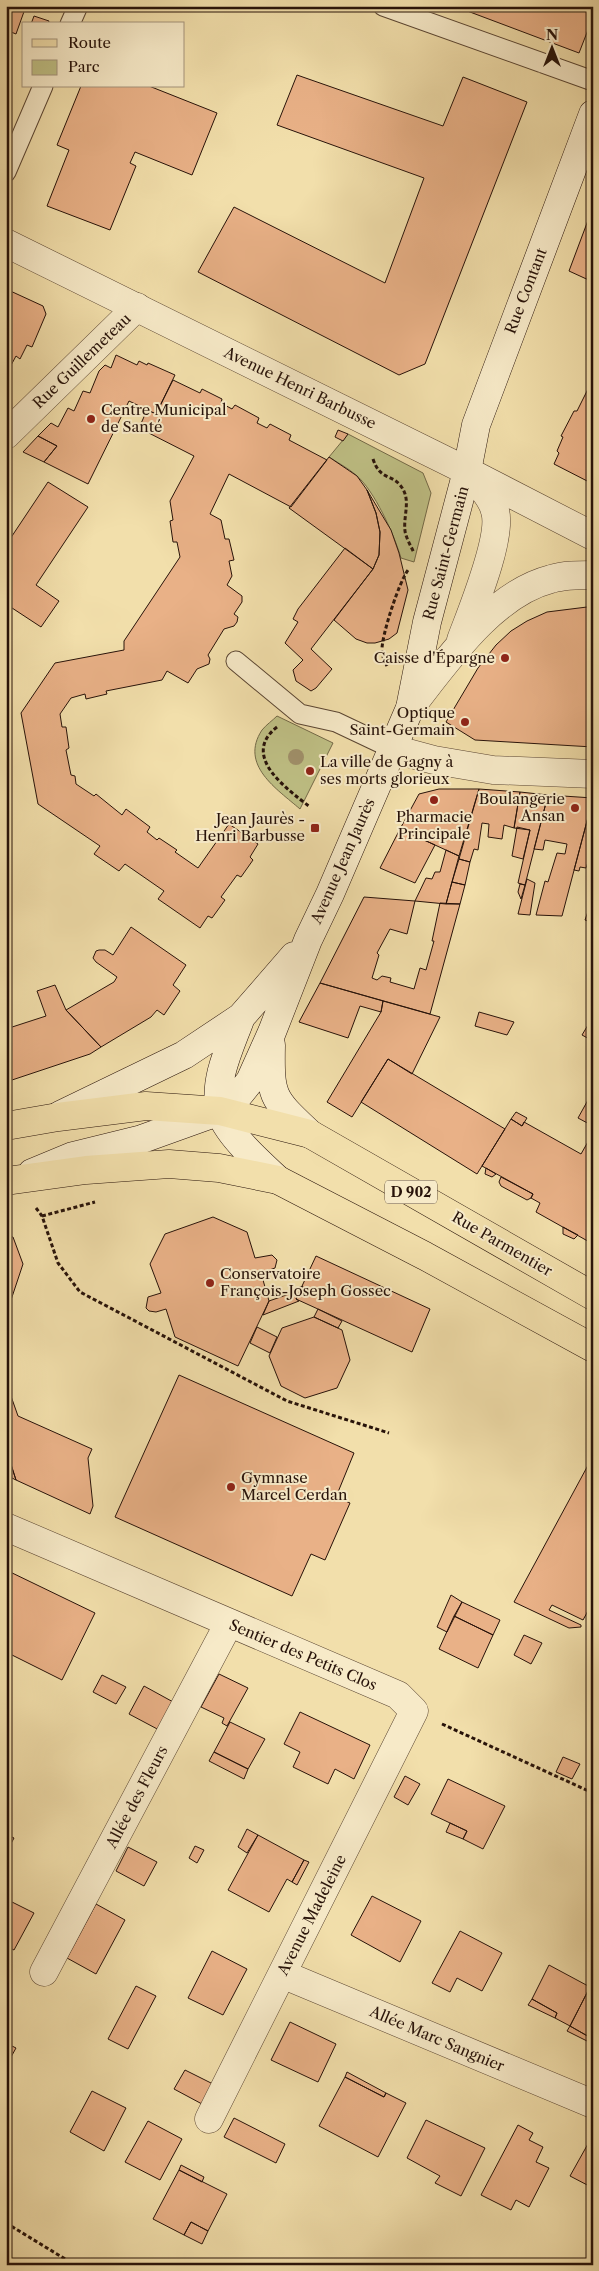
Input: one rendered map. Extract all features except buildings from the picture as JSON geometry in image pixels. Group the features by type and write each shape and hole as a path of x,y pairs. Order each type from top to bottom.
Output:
{"main road":[{"name":"D 902","path":"6,1126 58,1116 146,1106 220,1111"},
{"name":"Rue Parmentier","path":"220,1111 310,1134 593,1296"},
{"path":"12,1180 86,1170 169,1164 219,1168 278,1180 593,1348"}],"street":[{"name":"Rue Contant","path":"468,471 476,425 593,114"},
{"name":"Avenue Henri Barbusse","path":"6,244 468,471 593,536"},
{"name":"Rue Guillemeteau","path":"6,434 137,307"},
{"name":"Rue Saint-Germain","path":"457,650 488,563 496,528 496,511 485,492 468,471"},
{"name":"Rue Saint-Germain","path":"393,749 410,708 427,622 468,471"},
{"name":"Rue Saint-Germain","path":"410,708 457,650 500,605 523,590 550,579 593,575"},
{"path":"393,749 434,760 494,770 593,774"},
{"name":"Avenue Jean Jaurès","path":"308,940 393,749"},
{"path":"58,1116 184,1055 241,1017 308,940"},
{"path":"12,1180 73,1156 142,1139 220,1111 238,1096 250,1081 272,1032 308,940"},
{"path":"241,1017 222,1073 219,1089 220,1111 233,1134 278,1180"},
{"path":"272,1032 270,1082 274,1095 285,1111 310,1134"},
{"name":"Sentier des Petits Clos","path":"6,1527 398,1695 414,1711"},
{"name":"Allée des Fleurs","path":"44,1972 229,1623"},
{"name":"Avenue Madeleine","path":"209,2119 414,1711"},
{"name":"Allée Marc Sangnier","path":"282,1974 593,2104"}],"lane":[{"path":"71,22 78,6"},
{"path":"383,6 593,81"},
{"path":"6,172 42,88"},
{"path":"236,661 300,714 336,722 393,749"}],"path":[{"path":"371,453 376,467 386,477 400,485 408,503 404,516 405,533 416,558"},
{"path":"390,671 382,651 384,636 402,579 407,571 413,568"},
{"path":"300,714 269,734 263,751 265,762 273,775 310,807"},
{"path":"101,1200 42,1216 58,1263 80,1292 288,1401 389,1433"},
{"path":"414,1711 593,1794"},
{"path":"6,2223 75,2265"}],"green space":[{"path":"348,434 423,473 431,493 414,562 401,558 383,513 363,482 353,472 329,457"},
{"path":"277,716 333,743 300,809 264,775 258,765 255,754 256,743 262,730"}],"place":[{"name":"Centre Municipal de Santé","path":"91,419"},
{"name":"Caisse d'Épargne","path":"505,658"},
{"name":"Optique Saint-Germain","path":"465,722"},
{"name":"La ville de Gagny à ses morts glorieux","path":"310,771"},
{"name":"Pharmacie Principale","path":"434,800"},
{"name":"Boulangerie Ansan","path":"575,808"},
{"name":"Jean Jaurès - Henri Barbusse","path":"315,828"},
{"name":"Conservatoire François-Joseph Gossec","path":"210,1283"},
{"name":"Gymnase Marcel Cerdan","path":"231,1487"}]}
